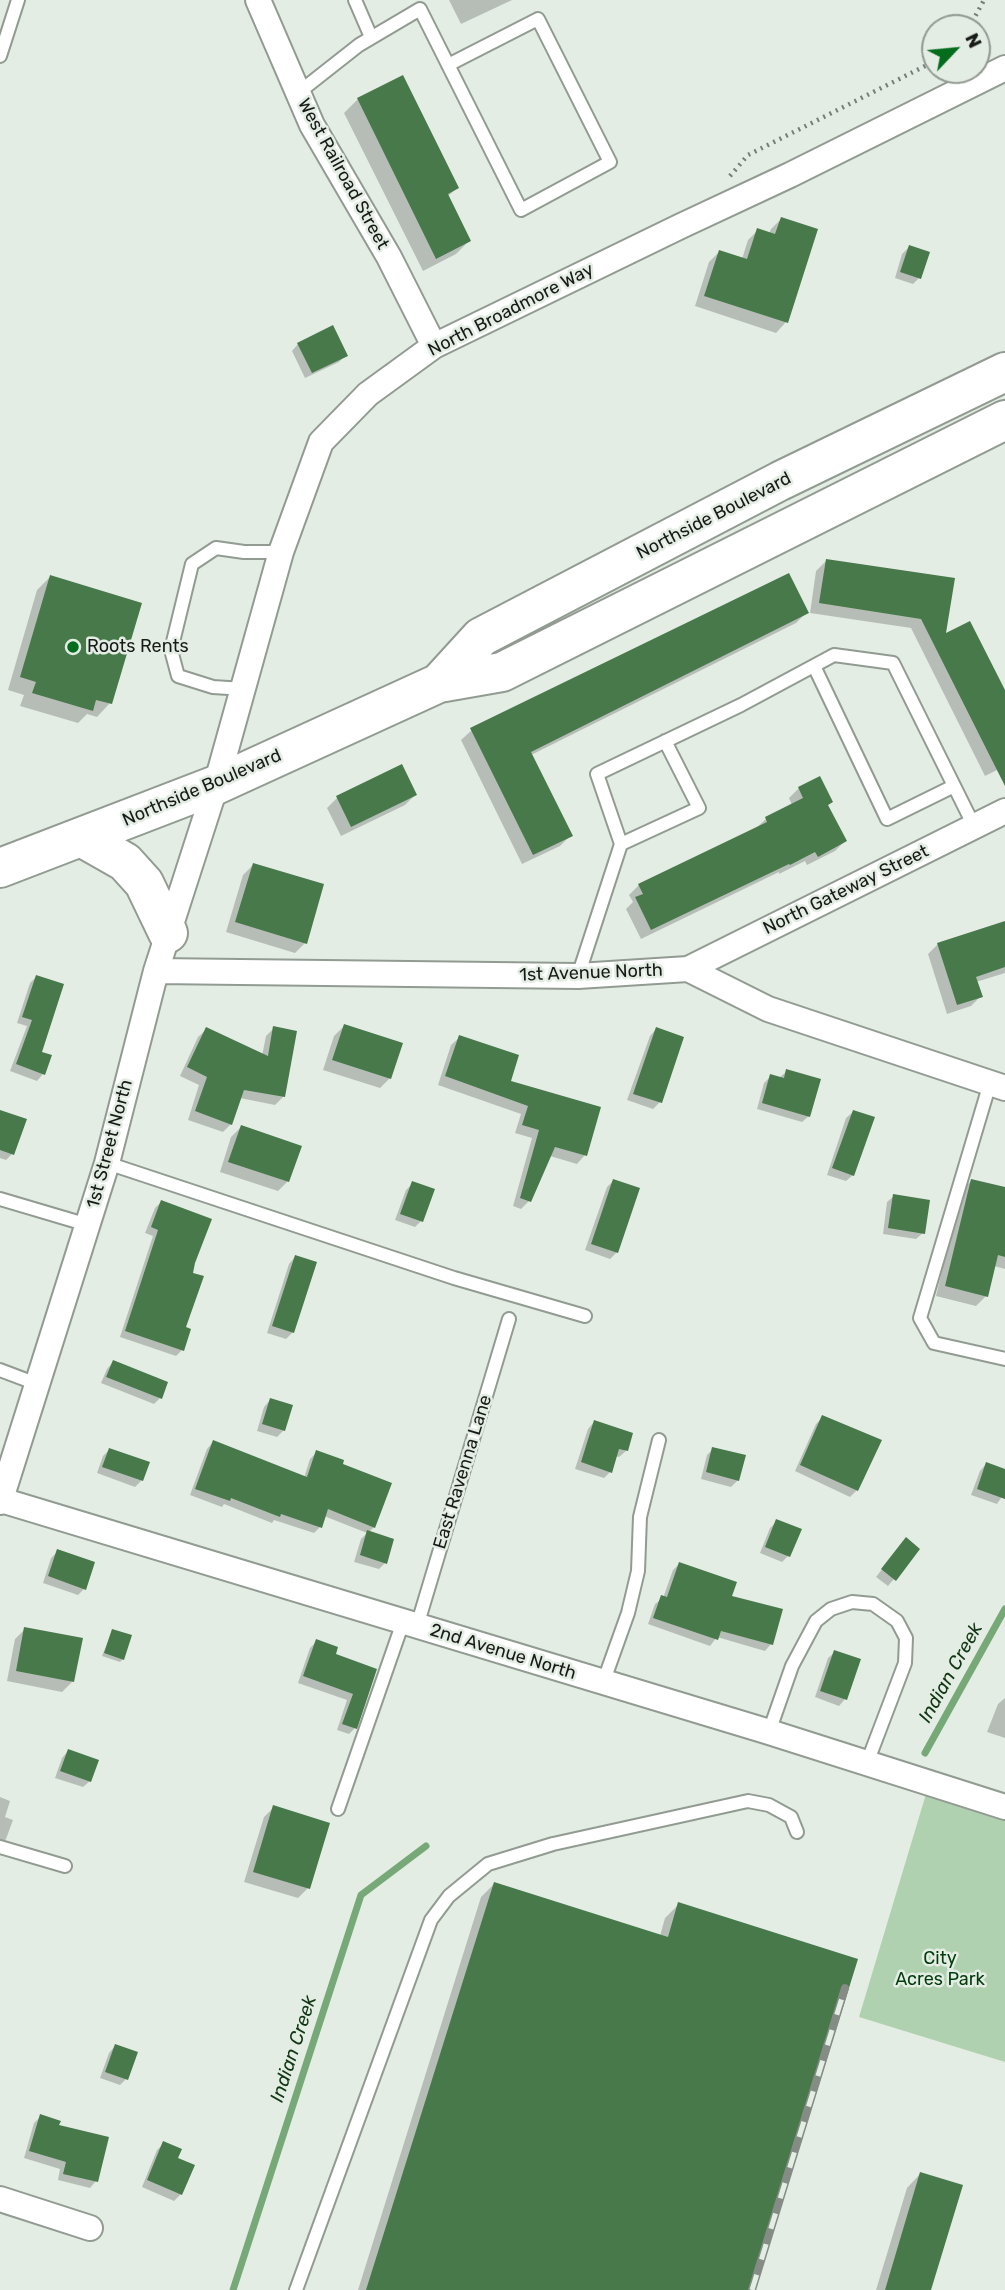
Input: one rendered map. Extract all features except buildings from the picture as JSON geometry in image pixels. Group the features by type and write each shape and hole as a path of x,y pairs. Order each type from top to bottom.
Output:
{"main road":[{"name":"Northside Boulevard","path":"439,684 481,637 780,481 1005,372"},
{"name":"Northside Boulevard","path":"0,868 216,785 439,684 502,672 1005,420"},
{"path":"81,837 125,862 144,883 168,933"}],"street":[{"name":"West Railroad Street","path":"258,0 312,125 389,257 434,346"},
{"name":"North Broadmore Way","path":"216,785 281,552 321,442 368,394 434,346 1005,68"},
{"name":"1st Street North","path":"0,1501 107,1163 156,971 216,785"},
{"name":"North Gateway Street","path":"688,969 1005,811"},
{"name":"1st Avenue North","path":"156,971 578,976 688,969 768,1009 997,1085"},
{"name":"2nd Avenue North","path":"0,1501 769,1732 1005,1807"},
{"path":"0,2199 90,2228"}],"lane":[{"path":"0,56 18,0"},
{"path":"355,0 372,37"},
{"path":"298,93 359,45 420,9 448,65 521,210 610,162 538,19 448,65"},
{"path":"244,689 213,687 178,676 171,650 192,564 216,548 244,552 281,552"},
{"path":"578,976 621,844 597,774 834,655 893,663 974,826"},
{"path":"814,667 887,819 954,786"},
{"path":"621,844 699,808 665,741"},
{"path":"997,1085 919,1318 934,1343 1005,1359"},
{"path":"107,1163 454,1278 585,1316"},
{"path":"0,1199 88,1225"},
{"name":"East Ravenna Lane","path":"338,1810 410,1624 509,1319"},
{"path":"0,1370 37,1384"},
{"path":"603,1683 628,1613 638,1571 640,1517 659,1440"},
{"path":"769,1732 792,1667 816,1621 831,1609 852,1602 873,1604 897,1621 906,1638 905,1663 867,1763"},
{"path":"296,2290 431,1920 449,1896 488,1864 552,1844 748,1801 769,1804 791,1817 797,1832"},
{"path":"0,1847 65,1866"}],"path":[{"path":"729,177 748,155 921,68"}],"green space":[{"name":"City Acres Park","path":"926,1794 1005,1818 1005,2062 859,2017"}],"waterway":[{"name":"Indian Creek","path":"925,1753 1005,1609"},
{"name":"Indian Creek","path":"233,2290 361,1895 426,1846"}],"railway":[{"path":"752,2290 845,1988"}],"place":[{"name":"Roots Rents","path":"73,647"}]}
